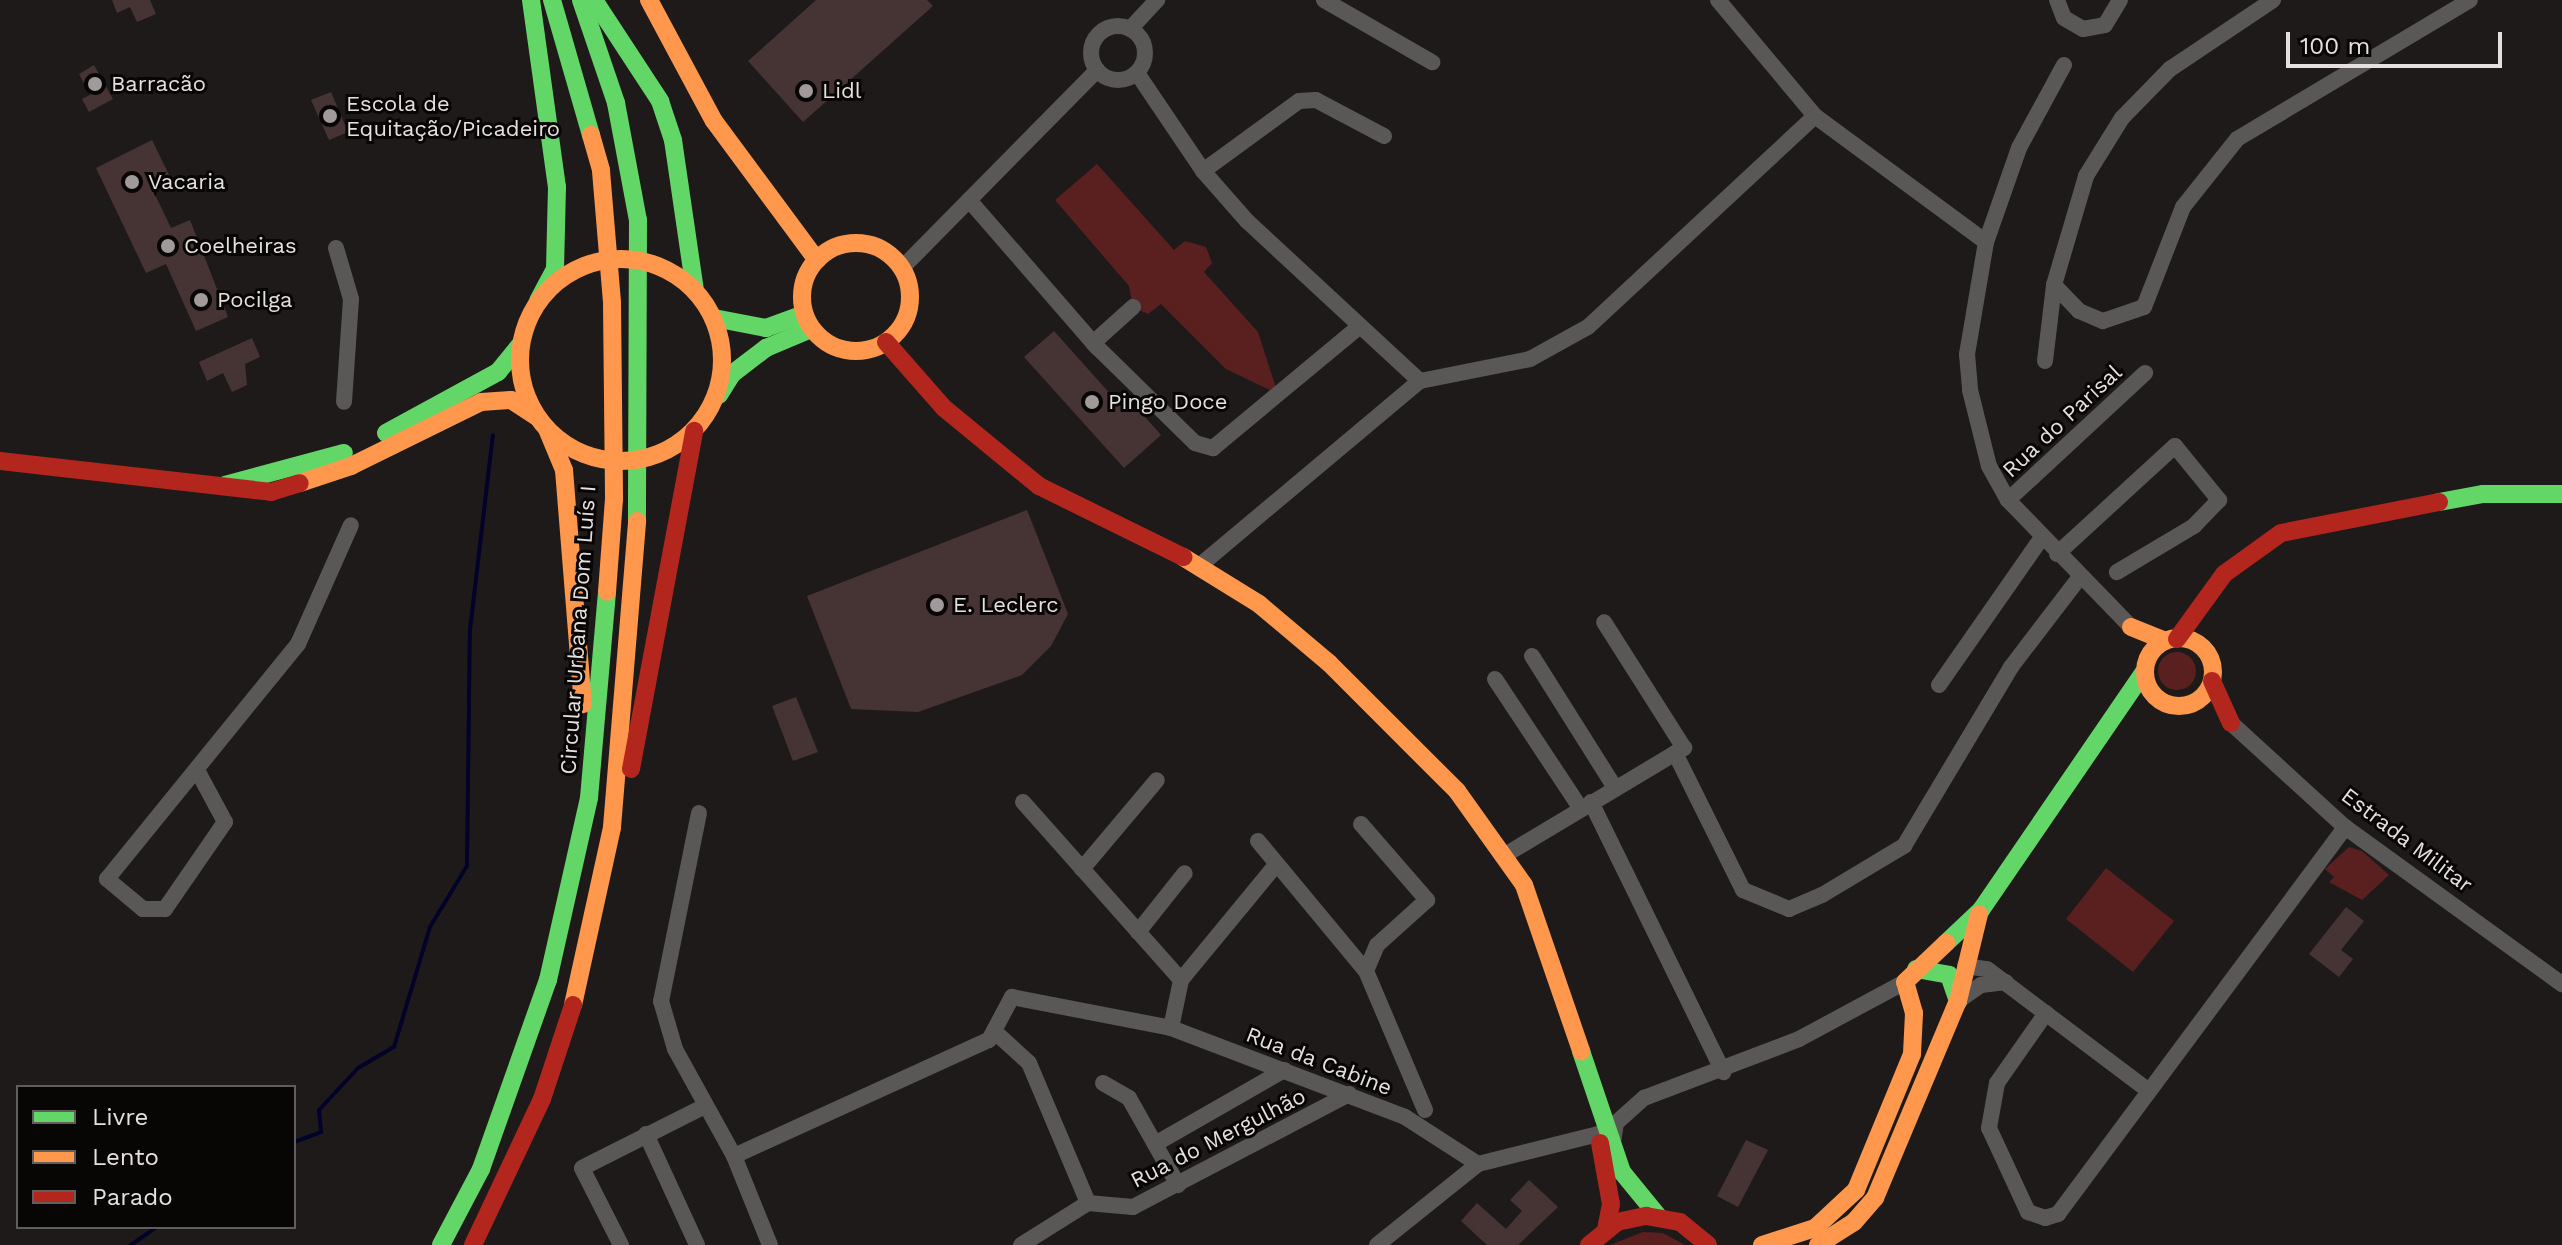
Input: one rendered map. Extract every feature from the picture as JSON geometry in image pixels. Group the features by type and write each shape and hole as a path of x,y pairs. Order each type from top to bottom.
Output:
{"main road":[{"path":"0,461 271,492 389,439 436,414 498,372 520,345 555,269 557,187 531,0"},
{"name":"Circular Urbana Dom Luís I","path":"441,1245 481,1169 520,1071 589,798 614,499 612,303 601,171 552,0"},
{"path":"581,0 616,103 638,220 638,511 612,827"},
{"path":"594,0 660,101 673,140 695,290"},
{"path":"649,0 714,121 817,260"},
{"path":"855,243 873,246 902,268 910,304 905,322 886,342 860,352 842,350 808,321 804,281 817,260 855,243"},
{"path":"538,301 585,265 644,261 671,271 695,290 714,318 722,378 712,407"},
{"path":"714,318 766,328 808,321"},
{"path":"436,414 495,399 511,400 573,449 626,460 668,450 694,431 732,374 808,321"},
{"path":"886,342 944,408 1039,486 1143,533 1259,604 1329,663 1457,791 1505,855 1536,914 1606,1138 1636,1196 1658,1216 1719,1245"},
{"path":"520,345 522,382 564,470 589,798"},
{"path":"473,1245 542,1099 575,997 612,827 636,753 694,431"},
{"path":"1818,1245 1854,1222 1875,1198 1958,1001 1970,935 1981,910 2120,713 2146,665 2207,601 2238,560 2293,530 2483,494 2562,494"},
{"path":"2120,713 2161,701 2192,703 2212,681 2212,666 2199,646 2207,601"},
{"path":"2131,627 2199,646"},
{"path":"2131,627 2161,701"},
{"name":"Estrada Militar","path":"2212,681 2231,723"},
{"name":"Estrada Militar","path":"2192,703 2231,723"},
{"path":"1911,976 1981,910"},
{"path":"1911,976 1949,975 1958,1001"},
{"path":"1762,1245 1815,1228 1856,1190 1912,1054 1914,1013 1911,976"},
{"path":"1606,1138 1611,1204 1606,1229"},
{"path":"1589,1245 1606,1229 1629,1218 1658,1216"}],"street":[{"path":"1130,29 1157,0"},
{"path":"1324,0 1432,62"},
{"path":"1718,0 1815,116 1986,242"},
{"path":"2057,0 2064,18 2083,29 2105,25 2120,0"},
{"path":"2045,361 2054,285 2086,176 2122,118 2170,69 2273,0"},
{"path":"2054,285 2079,311 2103,321 2144,307 2183,207 2237,139 2470,0"},
{"path":"1113,26 1130,29 1145,49 1137,73 1112,79 1097,70 1091,52 1098,35 1113,26"},
{"path":"2064,65 2023,137 1986,242 1967,354 1970,390 1989,466 2008,500 2041,539 2131,627"},
{"path":"902,268 1097,70"},
{"path":"1137,73 1203,171 1420,381"},
{"path":"1203,171 1299,101 1316,100 1384,136"},
{"path":"1198,567 1420,381 1530,359 1566,343 1815,116"},
{"path":"969,200 1093,343 1195,443 1213,448 1360,326"},
{"path":"336,248 351,299 344,402"},
{"path":"1093,343 1133,307"},
{"name":"Rua do Parisal","path":"2008,500 2145,373"},
{"path":"2057,554 2175,446 2219,500 2194,526 2117,572"},
{"path":"197,770 225,822 165,909 143,909 107,879 298,644 351,525"},
{"path":"1939,685 2041,539"},
{"path":"1675,753 1743,890 1789,909 1822,895 1904,846 2011,667 2079,578"},
{"path":"1505,855 1684,748 1604,622"},
{"path":"1532,656 1615,788"},
{"path":"1495,679 1586,806 1723,1072"},
{"name":"Estrada Militar","path":"2231,723 2345,827 2562,984"},
{"path":"1082,869 1157,780"},
{"path":"1023,802 1181,980"},
{"path":"699,813 661,1001 675,1049 734,1156 770,1245"},
{"path":"1361,824 1427,900 1377,945 1366,971"},
{"path":"2046,1013 1997,1083 1989,1128 2028,1212 2045,1218 2058,1214 2145,1088 2345,827"},
{"path":"1258,841 1275,866 1366,971 1425,1110"},
{"path":"1171,1028 1181,980 1275,866"},
{"path":"1138,932 1185,873"},
{"path":"1970,935 1987,969"},
{"path":"1965,966 1987,969 2145,1088"},
{"path":"1377,1245 1478,1164 1606,1138 1616,1123 1644,1098 1723,1072 1911,976"},
{"path":"1958,1001 1981,985 2006,982"},
{"name":"Rua da Cabine","path":"994,1031 1012,997 1171,1028 1349,1094 1415,1122 1478,1164"},
{"path":"734,1156 989,1040 994,1031 1029,1063 1088,1203 1021,1245"},
{"path":"1155,1144 1284,1070"},
{"path":"1103,1083 1129,1098 1178,1185"},
{"name":"Rua do Mergulhão","path":"1088,1203 1133,1207 1349,1094"},
{"path":"621,1245 582,1168 705,1106"},
{"path":"646,1134 697,1245"}],"shaded area":[{"path":"1097,164 1174,250 1185,241 1206,247 1212,263 1204,272 1258,332 1278,394 1226,369 1161,304 1148,314 1133,307 1129,286 1055,200"},
{"path":"2177,652 2191,657 2196,671 2191,685 2177,690 2163,685 2158,671 2163,657"},
{"path":"2349,847 2362,851 2389,875 2362,900 2329,882 2334,877 2325,869"},
{"path":"2106,868 2174,921 2133,972 2066,919"},
{"path":"1643,1232 1663,1233 1685,1245 1610,1245"}],"building":[{"path":"112,0 150,0 156,14 137,22 130,7 117,13"},
{"name":"Lidl","path":"816,0 927,0 933,6 803,122 748,61"},
{"name":"Barracão","path":"94,65 113,99 89,112 82,99 90,95 79,74"},
{"name":"Escola de Equitação/Picadeiro","path":"331,92 348,132 329,140 311,100"},
{"path":"152,140 170,177 151,186 171,228 190,220 228,317 196,331 166,264 146,273 96,168"},
{"name":"Pingo Doce","path":"1054,331 1121,406 1129,399 1161,435 1124,468 1024,357"},
{"path":"252,338 260,357 245,364 247,385 232,392 223,373 207,381 199,362"},
{"name":"E. Leclerc","path":"1027,510 1068,614 1051,646 1022,675 918,712 851,709 807,596"},
{"path":"796,697 818,752 793,761 772,706"},
{"path":"2346,907 2364,921 2341,950 2353,959 2339,977 2309,954"},
{"path":"1746,1140 1768,1150 1738,1207 1717,1196"},
{"path":"1529,1180 1558,1207 1518,1245 1487,1245 1461,1221 1477,1203 1506,1229 1522,1211 1510,1200"}],"waterway":[{"path":"296,1141 321,1132 319,1110 358,1068 394,1047 430,927 467,866 470,630 493,435"},
{"path":"131,1245 154,1229"}],"traffic: fast":[{"path":"531,0 557,187 555,269 538,301"},
{"path":"552,0 591,135"},
{"path":"581,0 616,103 638,220 637,521"},
{"path":"594,0 660,101 673,140 695,290"},
{"path":"714,318 766,328 804,314"},
{"path":"719,395 732,374 766,348 811,329"},
{"path":"386,433 498,372 520,345"},
{"path":"225,485 344,453"},
{"path":"2439,502 2483,494 2562,494"},
{"path":"441,1245 481,1169 548,980 589,798 607,592"},
{"path":"1946,943 1981,910 2144,672"},
{"path":"1916,969 1949,975 1958,1001"},
{"path":"1581,1051 1622,1172 1658,1216"}],"traffic: slow":[{"path":"649,0 714,121 817,260"},
{"path":"591,135 601,171 612,303 614,499 607,592"},
{"path":"856,243 877,247 894,259 906,276 910,297 906,318 894,335 877,347 856,351 835,347 818,335 806,318 802,297 806,276 818,259 835,247 856,243"},
{"path":"621,259 660,267 692,289 714,321 722,360 714,399 692,431 660,453 621,461 582,453 550,431 528,399 520,360 528,321 550,289 582,267 621,259"},
{"path":"300,483 351,466 481,402 511,400 537,417"},
{"path":"547,429 564,470 583,704"},
{"path":"573,1005 612,827 637,521"},
{"path":"1183,557 1259,604 1329,663 1457,791 1524,885 1581,1051"},
{"path":"2131,627 2165,641"},
{"path":"2179,638 2203,648 2213,672 2203,696 2179,706 2155,696 2145,672 2155,648 2179,638"},
{"path":"1818,1245 1854,1222 1875,1198 1958,1001 1979,914"},
{"path":"1762,1245 1815,1228 1856,1190 1912,1054 1914,1013 1905,982 1946,943"}],"traffic: jam":[{"path":"886,342 944,408 1039,486 1183,557"},
{"path":"631,769 694,431"},
{"path":"0,461 271,492 300,483"},
{"path":"2177,639 2224,574 2281,533 2439,502"},
{"path":"2212,681 2231,723"},
{"path":"473,1245 542,1099 573,1005"},
{"path":"1600,1143 1611,1204 1606,1229"},
{"path":"1589,1245 1617,1222 1646,1216 1680,1222 1708,1245"}],"place":[{"name":"Barracão","path":"95,84"},
{"name":"Lidl","path":"806,91"},
{"name":"Escola de Equitação/Picadeiro","path":"330,116"},
{"name":"Vacaria","path":"132,182"},
{"name":"Coelheiras","path":"168,246"},
{"name":"Pocilga","path":"201,300"},
{"name":"Pingo Doce","path":"1092,402"},
{"name":"E. Leclerc","path":"937,605"}]}
